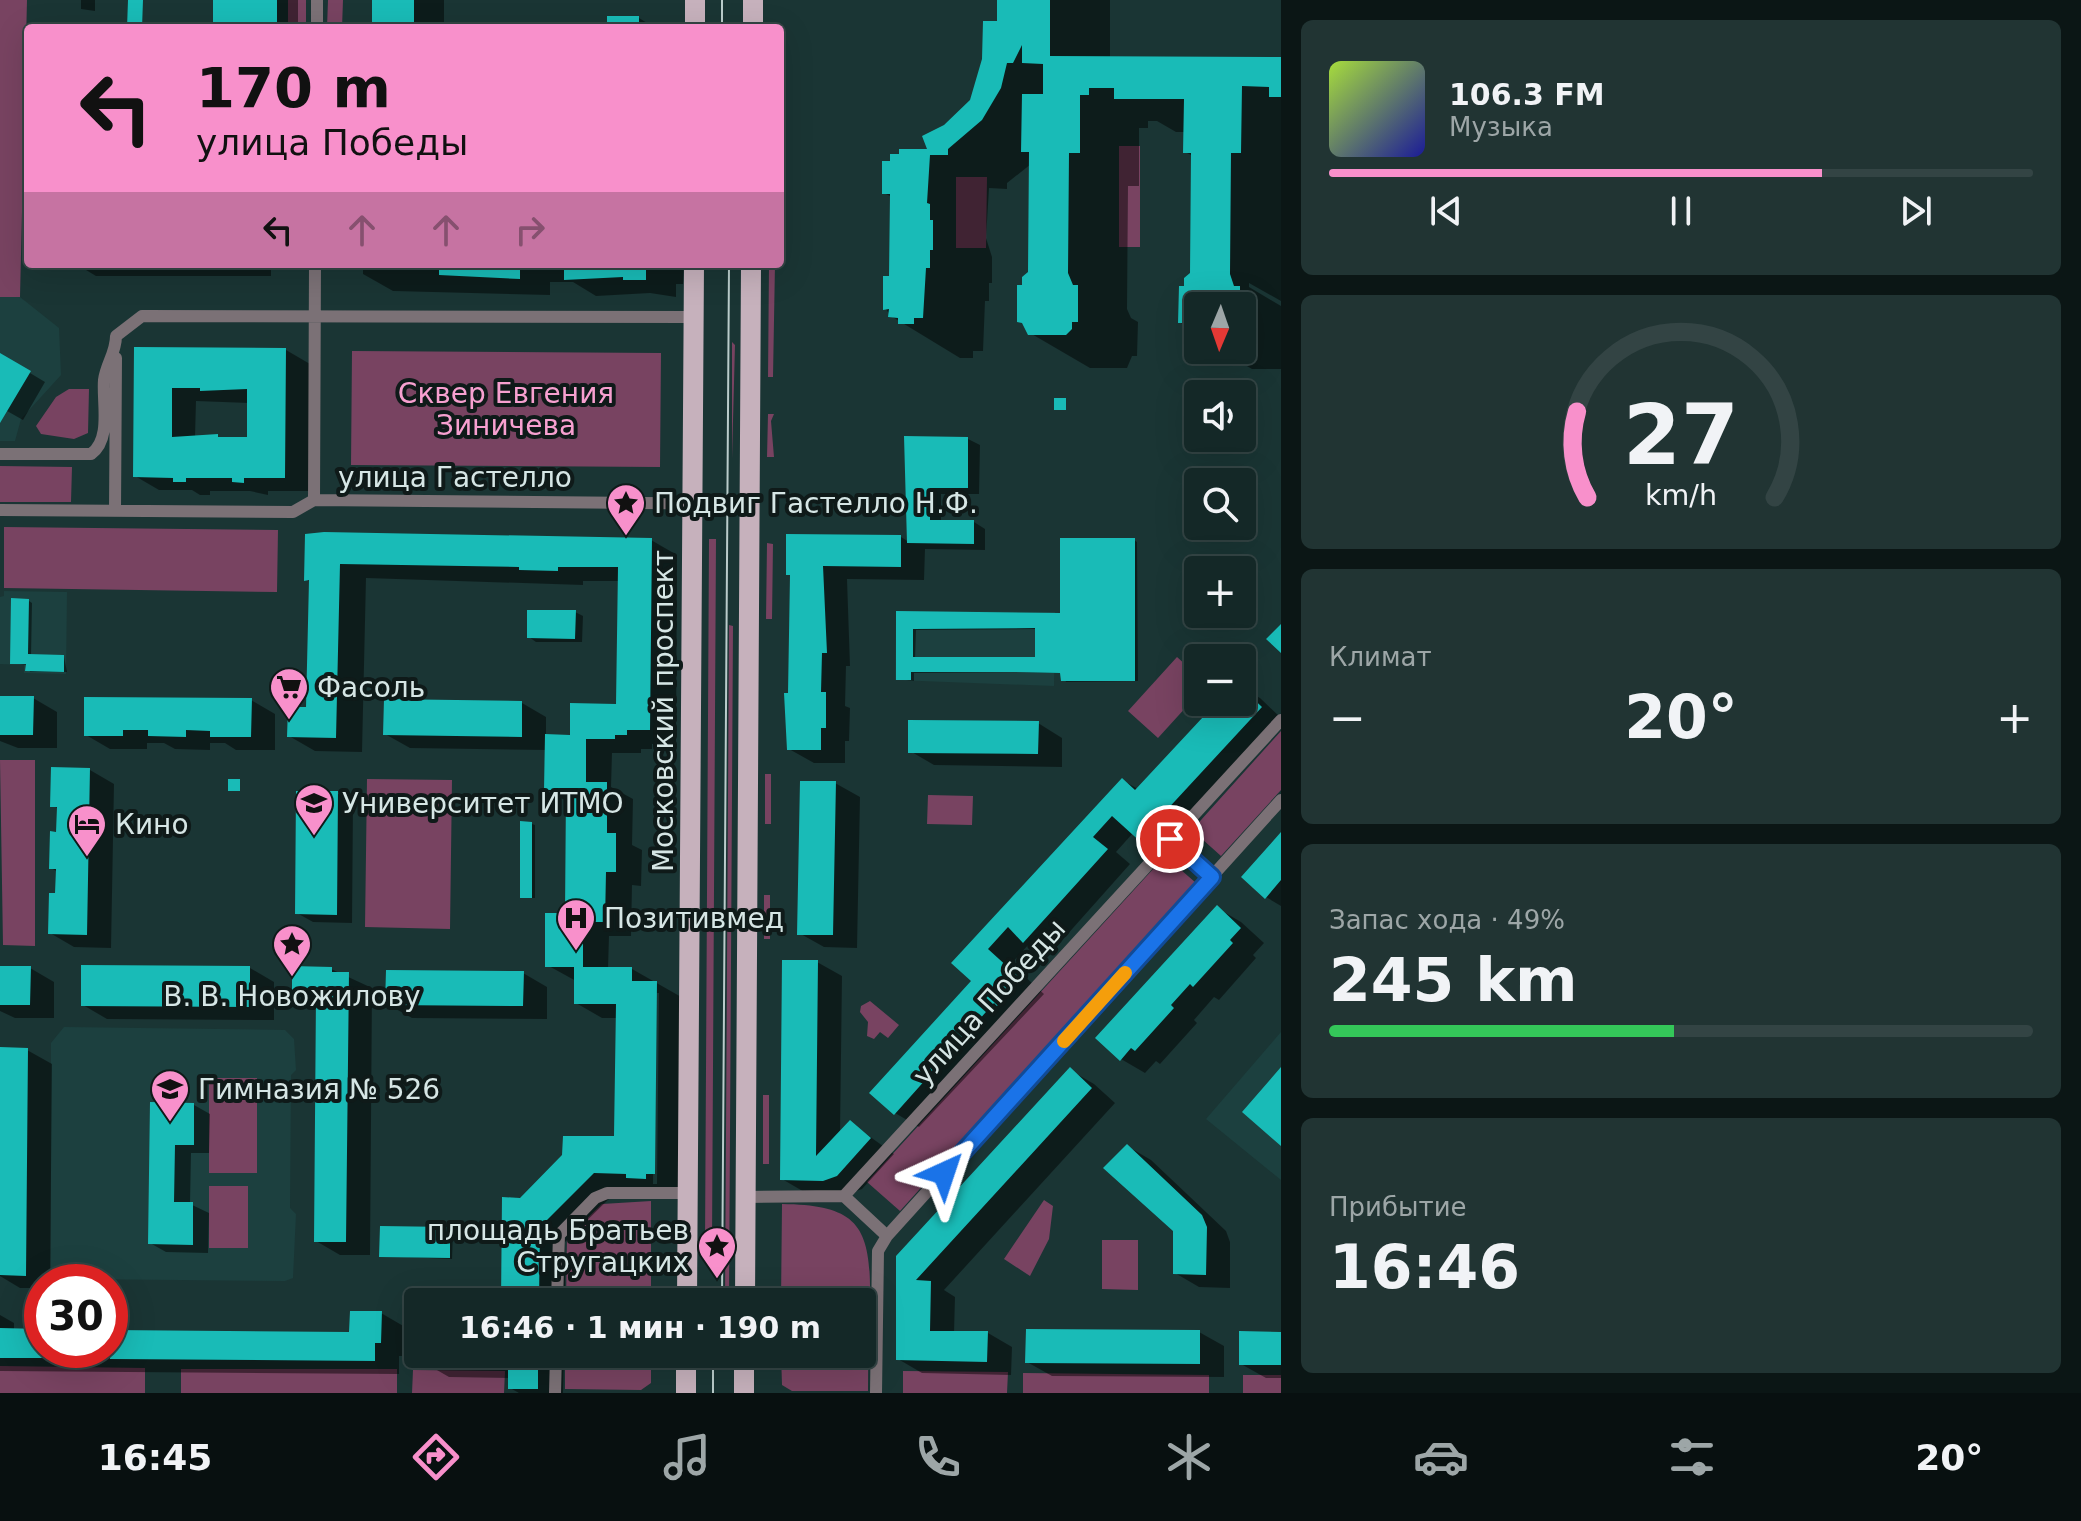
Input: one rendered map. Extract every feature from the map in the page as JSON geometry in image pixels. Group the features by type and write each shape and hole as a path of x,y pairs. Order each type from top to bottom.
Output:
{"main road":[{"path":"695,0 695,24"},
{"path":"753,0 753,24"},
{"name":"Московский проспект","path":"687,1288 694,268"},
{"path":"745,1288 751,268"},
{"path":"686,1368 686,1393"},
{"path":"744,1368 744,1393"}],"street":[{"path":"317,0 317,24"},
{"path":"314,500 315,268"},
{"path":"115,511 116,336 142,316 694,317"},
{"path":"0,454 91,454 96,451 103,435 104,376 116,350"},
{"name":"улица Гастелло","path":"0,510 293,512 314,500 750,504"},
{"name":"улица Победы","path":"844,1196 1281,720"},
{"path":"876,1393 878,1251 887,1236 1281,800"},
{"path":"1170,839 1212,877"},
{"path":"557,1288 559,1235 595,1198 607,1193 688,1193"},
{"path":"745,1197 844,1196 887,1236"},
{"path":"555,1393 556,1368"}],"shaded area":[{"path":"0,297 20,297 59,328 61,375 21,419 15,441 0,441"},
{"path":"4,591 67,592 66,674 24,673 24,665 0,664 0,597 4,596"},
{"path":"896,611 1055,612 1054,686 895,680"},
{"name":"Гимназия № 526","path":"64,1027 285,1030 294,1039 296,1070 291,1075 290,1208 296,1214 293,1278 285,1281 128,1279 128,1264 51,1264 51,1043"},
{"path":"1281,1032 1281,1180 1206,1119"}],"green space":[{"path":"0,0 27,0 26,24 24,24 20,297 0,297"},
{"path":"288,0 306,0 306,24 288,24"},
{"path":"328,0 343,0 342,24 327,24"},
{"path":"1119,146 1140,146 1140,247 1119,247"},
{"path":"956,177 987,177 986,248 956,248"},
{"path":"769,268 775,268 773,377 768,377"},
{"path":"732,342 735,345 732,459"},
{"name":"Сквер Евгения Зиничева","path":"352,351 661,353 660,467 351,465"},
{"path":"69,389 89,389 88,433 74,439 41,434 36,426 56,397"},
{"path":"768,414 774,414 771,421 774,457 767,457"},
{"path":"0,466 72,467 71,502 0,502"},
{"path":"4,527 278,530 277,592 4,588"},
{"path":"709,539 716,539 712,1244 705,1244"},
{"path":"767,543 773,544 772,619 766,619"},
{"path":"729,625 733,626 729,1288 725,1288"},
{"path":"1177,657 1184,663 1184,709 1158,738 1128,711"},
{"path":"1281,731 1281,790 1221,856 1192,830"},
{"path":"0,760 35,760 35,946 3,945"},
{"path":"765,774 771,774 771,824 765,824"},
{"path":"367,779 452,780 450,929 365,927"},
{"path":"928,795 973,796 972,825 927,824"},
{"path":"1165,856 1196,883 900,1211 867,1182"},
{"path":"764,895 770,895 770,939 764,939"},
{"path":"870,1001 899,1025 888,1038 880,1032 874,1039 867,1036 868,1022 860,1012 861,1006"},
{"path":"209,1078 257,1078 257,1173 209,1173"},
{"path":"763,1095 769,1095 769,1164 763,1164"},
{"path":"209,1186 248,1186 248,1248 209,1248"},
{"path":"1044,1200 1053,1206 1049,1239 1030,1276 1004,1259"},
{"path":"651,1201 651,1288 566,1288 567,1238 602,1204"},
{"path":"782,1204 828,1209 844,1215 855,1224 863,1237 867,1253 870,1288 781,1288"},
{"path":"1102,1240 1138,1240 1138,1290 1102,1289"},
{"path":"0,1366 145,1368 145,1393 0,1393"},
{"path":"565,1368 651,1368 651,1383 641,1390 565,1389"},
{"path":"781,1368 868,1368 868,1391 792,1391 782,1385"},
{"path":"181,1369 397,1369 397,1393 181,1393"},
{"path":"413,1370 505,1371 504,1393 412,1393"},
{"path":"903,1371 1008,1372 1007,1393 903,1393"},
{"path":"1023,1373 1209,1375 1209,1393 1023,1393"},
{"path":"1243,1375 1281,1375 1281,1393 1243,1393"}],"building":[{"path":"128,0 143,0 142,24 127,24"},
{"path":"213,0 277,0 277,24 213,24"},
{"path":"372,0 414,0 414,24 372,24"},
{"path":"997,0 1050,0 1050,56 1281,57 1281,97 1269,97 1269,87 1242,86 1241,153 1231,153 1230,274 1234,286 1240,286 1240,292 1184,292 1184,323 1178,323 1179,286 1184,286 1184,278 1190,273 1191,153 1183,153 1184,99 1114,99 1114,88 1089,88 1089,95 1080,95 1080,153 1069,153 1068,273 1073,285 1078,285 1078,322 1072,322 1072,329 1066,335 1028,335 1022,323 1017,322 1017,285 1022,285 1022,277 1028,272 1029,152 1021,152 1022,94 1043,94 1043,64 1022,63 1022,45 1013,63 1007,63 1001,88 982,120 948,149 948,155 930,155 927,203 930,204 930,220 933,220 933,250 930,250 930,268 926,268 923,318 914,318 914,324 898,324 898,318 888,317 889,309 883,310 883,276 889,276 890,194 882,194 882,161 890,161 890,154 899,154 899,149 927,149 922,136 944,125 970,100 982,59 983,21 997,21"},
{"path":"607,16 639,16 639,24 607,24"},
{"path":"439,268 520,268 520,279 439,275"},
{"path":"564,268 646,268 646,280 623,280 623,277 564,280"},
{"path":"134,347 286,348 285,478 244,478 244,483 232,482 232,478 186,478 186,482 173,482 173,478 133,477","holes":["172,388 200,388 200,391 247,389 247,437 218,437 218,434 172,437"]},
{"path":"0,353 31,371 0,423"},
{"path":"1054,398 1066,398 1066,410 1054,410"},
{"path":"904,436 968,437 968,488 930,488 930,520 974,520 974,544 907,543"},
{"path":"305,534 652,538 650,730 627,730 627,735 615,735 615,739 586,739 586,782 607,782 607,833 616,833 616,872 606,872 605,922 583,922 583,967 632,967 632,981 657,981 655,1174 646,1174 646,1179 626,1178 626,1174 594,1173 540,1227 539,1288 501,1288 502,1197 520,1198 562,1155 563,1136 614,1136 616,1004 574,1004 574,967 545,967 545,913 565,913 566,790 544,790 545,734 570,735 570,703 616,704 618,567 558,567 558,571 519,570 519,567 340,564 336,738 287,737 288,707 306,707 309,580 304,581"},
{"path":"786,534 901,535 901,567 823,566 827,653 822,653 821,692 826,692 826,728 821,728 821,750 787,750 784,693 788,693 790,575 786,575"},
{"path":"1060,538 1135,538 1135,681 1061,681 1060,673 1014,672 911,672 911,680 896,680 896,611 1060,613","holes":["1035,628 1035,657 913,657 913,629"]},
{"path":"11,598 29,599 28,654 64,655 64,672 25,671 26,664 10,664"},
{"path":"527,610 576,610 575,639 527,638"},
{"path":"1281,624 1281,653 1266,639"},
{"path":"0,696 34,696 33,735 0,735"},
{"path":"84,697 252,698 251,737 210,737 210,731 186,730 186,737 148,736 148,730 123,730 123,736 84,736"},
{"path":"384,699 522,701 522,737 383,735"},
{"path":"1204,716 1254,716 1163,814 1168,819 1144,845 1112,816 1093,837 1108,849 1023,943 1008,927 988,949 1021,979 997,1006 994,1003 894,1115 869,1093 971,981 951,963 1122,778 1135,790"},
{"path":"908,720 1039,721 1038,754 908,753"},
{"path":"51,767 90,768 87,935 48,934 49,893 55,893 56,869 49,869 50,831 56,832 57,807 50,807"},
{"path":"228,779 240,779 240,791 228,791"},
{"path":"800,781 836,781 833,935 797,935"},
{"path":"296,791 338,791 337,915 295,914"},
{"path":"520,821 532,822 532,898 520,898"},
{"path":"1281,832 1281,880 1265,899 1241,877"},
{"path":"1217,905 1241,928 1230,940 1233,943 1193,987 1190,984 1171,1005 1174,1008 1135,1051 1131,1048 1120,1061 1095,1038"},
{"path":"782,960 818,960 816,1156 850,1120 871,1138 837,1176 823,1181 780,1180"},
{"path":"81,965 250,966 250,1007 81,1006"},
{"path":"0,966 31,966 30,1005 0,1005"},
{"path":"292,966 332,967 332,972 349,972 346,1242 314,1242 316,994 292,994"},
{"path":"386,970 524,971 523,1006 385,1005"},
{"path":"0,1047 28,1048 26,1264 24,1276 0,1275"},
{"path":"1070,1067 1092,1088 916,1280 931,1281 930,1331 988,1331 987,1362 896,1360 896,1256"},
{"path":"1281,1067 1281,1146 1242,1112"},
{"path":"150,1102 194,1103 194,1145 175,1145 174,1202 193,1202 193,1245 148,1244"},
{"path":"1127,1144 1202,1215 1207,1227 1206,1275 1173,1274 1173,1231 1103,1168"},
{"path":"380,1226 450,1227 450,1258 379,1257"},
{"path":"350,1311 382,1311 381,1343 375,1343 375,1361 128,1359 128,1330 349,1332"},
{"path":"0,1328 24,1329 24,1358 0,1358"},
{"path":"1026,1329 1200,1330 1200,1364 1025,1363"},
{"path":"1239,1331 1281,1332 1281,1365 1239,1365"},
{"path":"508,1368 538,1368 538,1389 508,1389"}],"tram line":[{"path":"722,0 722,24"},
{"path":"722,1288 729,268"},
{"path":"713,1368 713,1393"}],"slow traffic":[{"path":"1064,1041 1125,973"}],"place":[{"name":"Подвиг Гастелло Н.Ф.","path":"626,537"},
{"name":"Фасоль","path":"289,721"},
{"name":"Университет ИТМО","path":"314,837"},
{"name":"Кино","path":"87,858"},
{"name":"Позитивмед","path":"576,952"},
{"name":"В. В. Новожилову","path":"292,978"},
{"name":"Гимназия № 526","path":"170,1123"},
{"name":"площадь Братьев Стругацких","path":"717,1280"}],"route":[{"path":"944,1173 1212,877 1170,839"}]}
